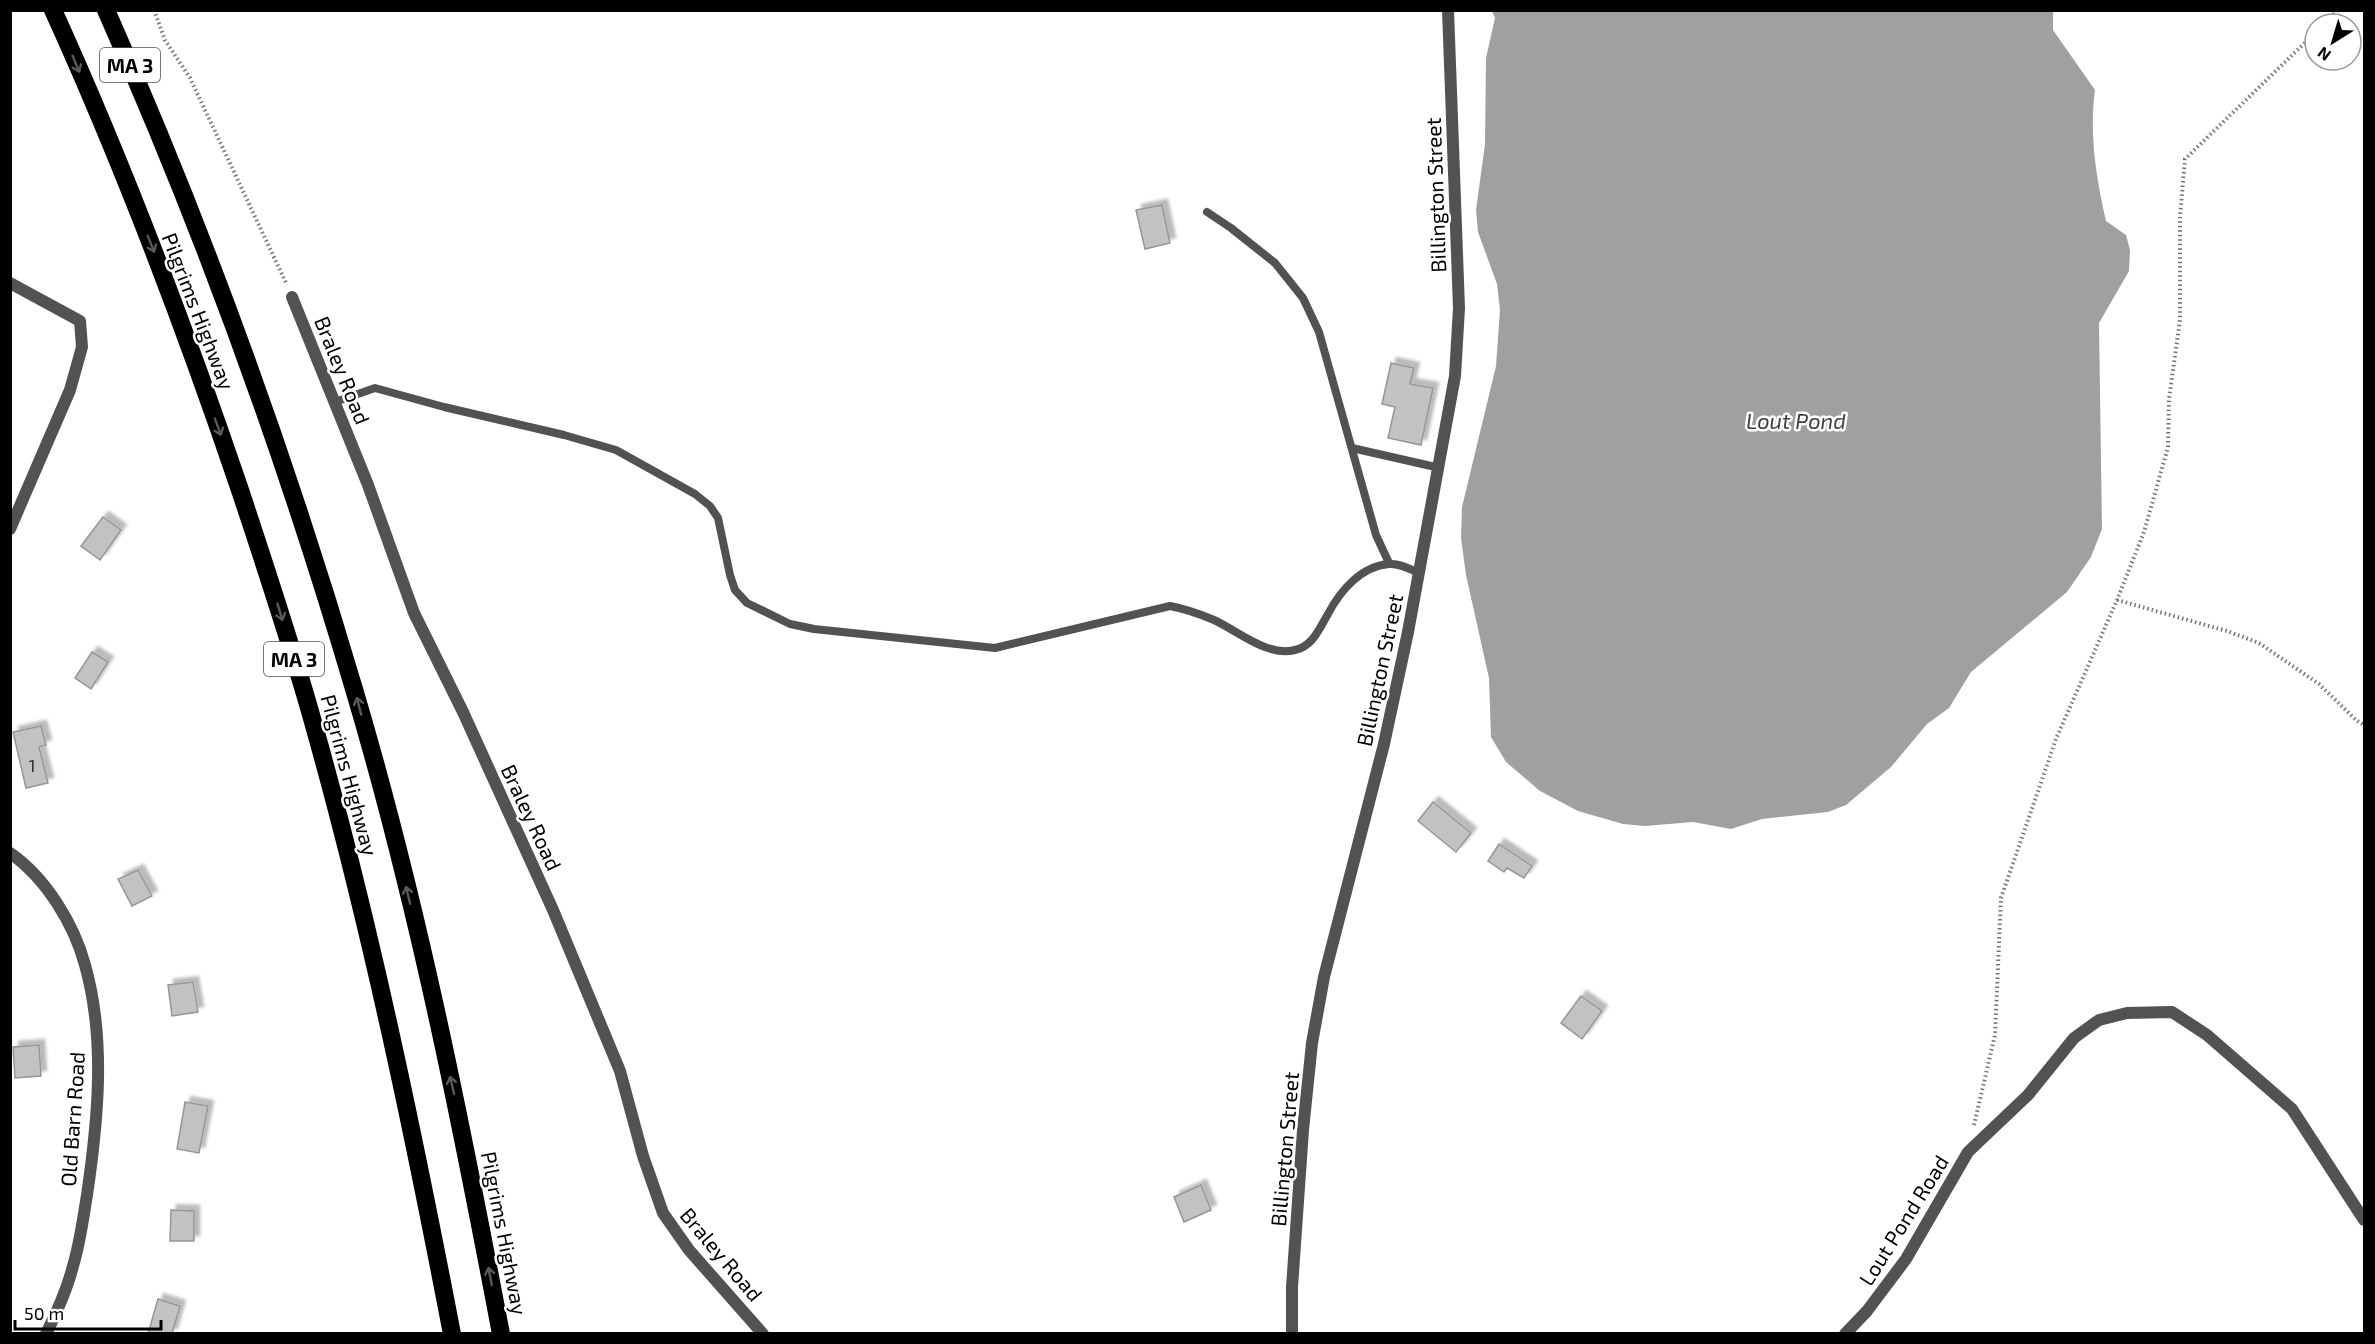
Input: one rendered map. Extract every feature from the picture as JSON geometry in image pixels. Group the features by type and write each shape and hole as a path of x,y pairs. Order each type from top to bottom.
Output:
{"highway":[{"name":"Pilgrims Highway","path":"53,10 170,291 272,586 315,728 357,887 394,1044 452,1334"},
{"name":"Pilgrims Highway","path":"106,10 153,120 253,375 355,691 399,855 438,1021 462,1129 501,1334"},
{"path":"115,10 153,120"}],"street":[{"name":"Billington Street","path":"1292,1334 1292,1287 1303,1130 1312,1044 1324,977 1384,744 1440,468 1455,376 1459,319 1448,10"},
{"path":"10,283 80,321 82,347 70,390 10,529"},
{"name":"Braley Road","path":"292,297 335,402 414,613 463,712 553,910 620,1071 643,1156 663,1213 689,1250 763,1334"},
{"name":"Old Barn Road","path":"10,853 33,873 54,900 72,930 85,962 91,989 97,1045 94,1139 82,1226 70,1276 46,1334"},
{"name":"Lout Pond Road","path":"1845,1334 1867,1311 1906,1259 1968,1152 2028,1095 2074,1038 2099,1020 2127,1013 2172,1012 2207,1035 2292,1109 2364,1220"}],"lane":[{"path":"1207,212 1275,263 1303,298 1319,332 1376,535 1389,563"},
{"path":"335,402 375,387 444,407 564,435 616,450 695,494 710,506 718,518 735,590 747,603 790,624 814,629 995,648 1170,606 1190,610 1275,650 1295,650 1313,641 1334,603 1368,568 1389,563 1399,564 1419,573"},
{"path":"1352,448 1440,468"}],"path":[{"path":"154,10 165,40 190,78 292,297"},
{"path":"1968,1152 1995,1035 2001,898 2056,739 2144,532 2168,447 2169,399 2180,320 2180,217 2185,159 2303,45"},
{"path":"2117,600 2227,631 2259,643 2319,684 2364,725"}],"water":[{"name":"Lout Pond","path":"1492,11 2053,11 2053,30 2095,90 2094,156 2106,221 2126,235 2130,250 2129,271 2099,323 2102,529 2091,557 2067,592 1971,672 1949,708 1927,724 1891,767 1846,805 1828,812 1762,819 1731,829 1693,822 1645,826 1623,824 1578,811 1540,791 1506,762 1491,737 1489,678 1466,575 1461,538 1462,507 1496,366 1500,310 1497,284 1478,232 1476,210 1485,144 1486,58 1495,18"}],"building":[{"path":"1162,205 1170,243 1145,249 1136,210"},
{"path":"1391,363 1414,368 1410,384 1433,388 1421,445 1388,438 1395,407 1382,404"},
{"path":"103,517 121,530 100,560 81,546"},
{"path":"92,652 108,662 91,689 75,678"},
{"path":"41,726 46,745 39,747 48,783 26,788 13,732"},
{"path":"1433,802 1471,833 1456,852 1418,821"},
{"path":"1499,844 1532,866 1524,878 1507,868 1504,872 1488,861"},
{"path":"138,870 152,896 132,906 118,879"},
{"path":"193,982 198,1012 172,1016 168,985"},
{"path":"1581,996 1602,1011 1582,1039 1561,1023"},
{"path":"39,1045 41,1076 15,1078 13,1047"},
{"path":"185,1102 208,1106 199,1153 177,1149"},
{"path":"1201,1185 1211,1210 1184,1222 1174,1197"},
{"path":"171,1210 194,1211 194,1241 170,1241"},
{"path":"158,1299 180,1306 172,1334 148,1334"}]}
